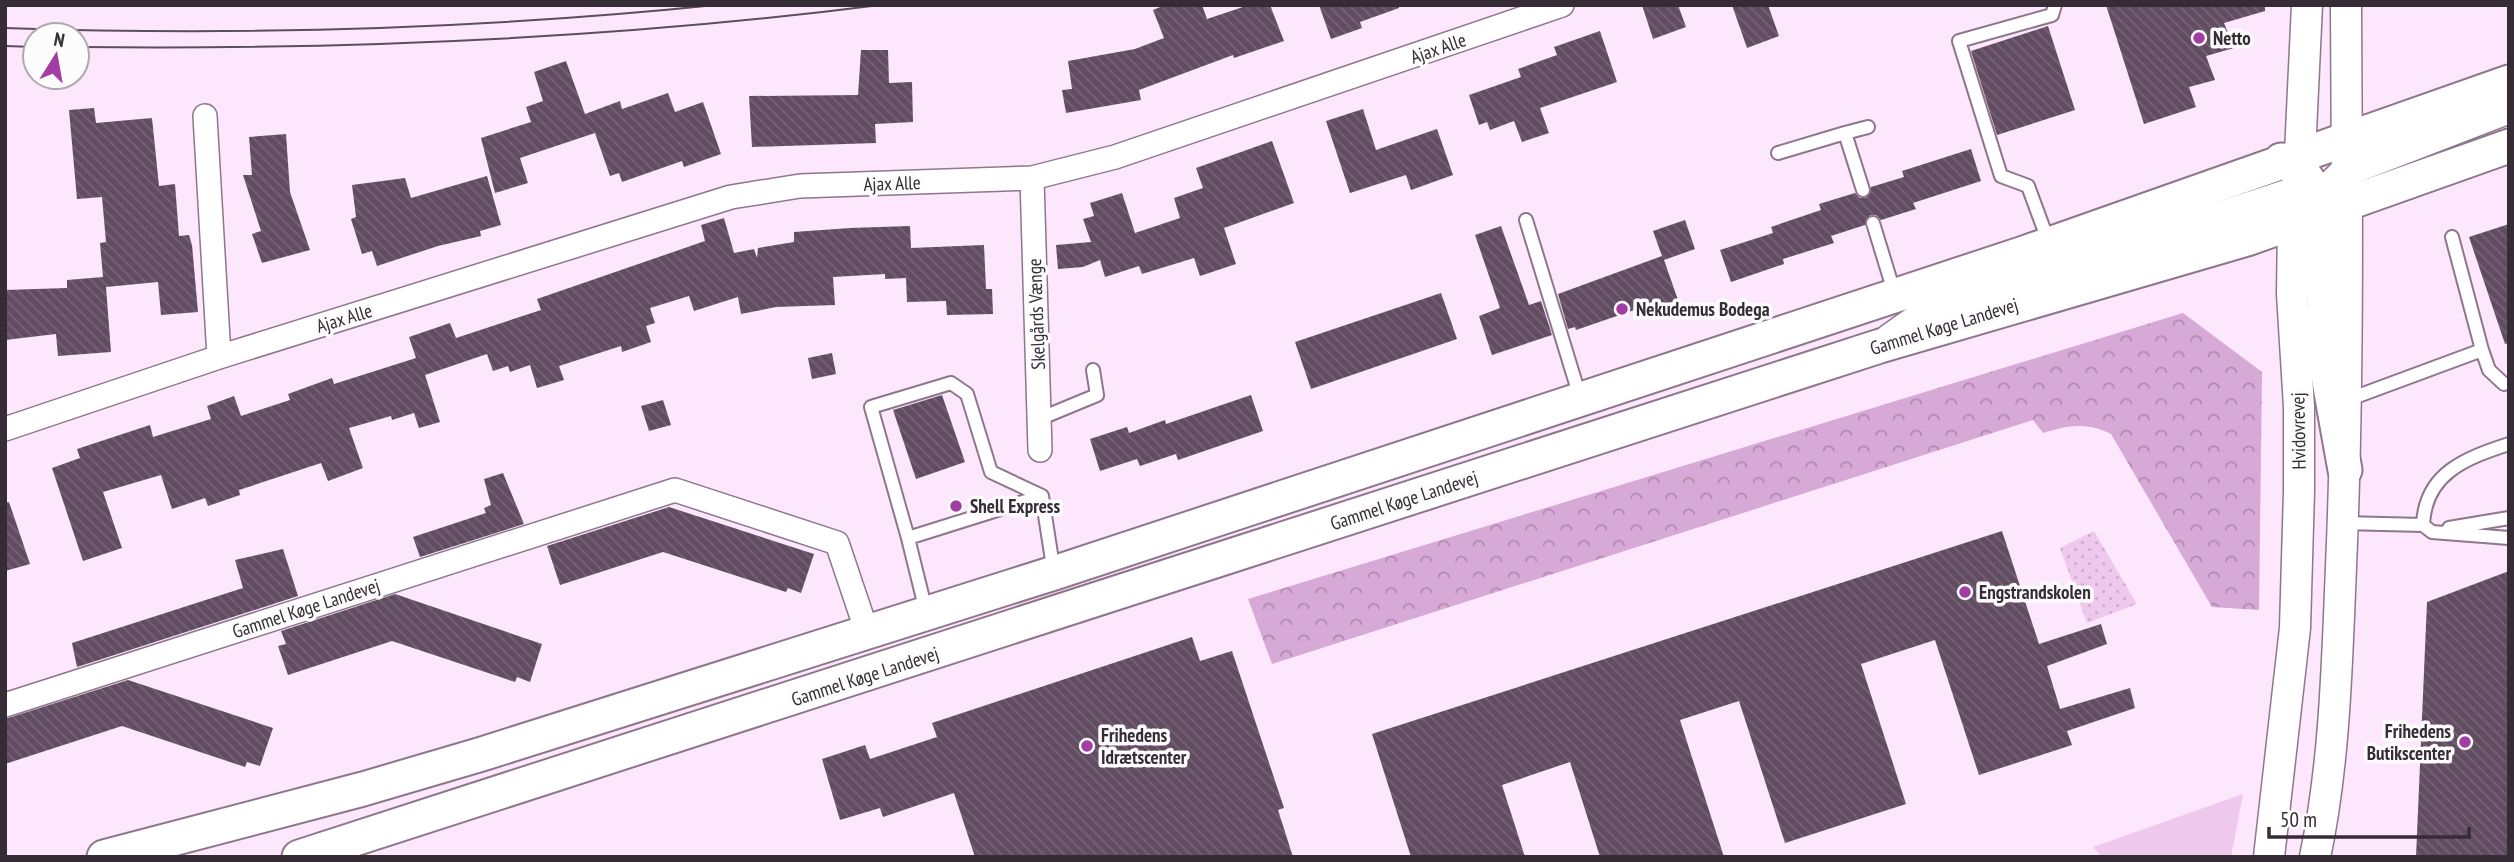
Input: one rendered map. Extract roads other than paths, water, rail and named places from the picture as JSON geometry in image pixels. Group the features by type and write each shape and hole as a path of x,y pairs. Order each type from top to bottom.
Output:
{"main road":[{"name":"Gammel Køge Landevej","path":"299,857 1880,346 2307,188 2346,138 2509,82"},
{"name":"Gammel Køge Landevej","path":"104,857 377,785 927,614 2049,244 2509,146"},
{"path":"2307,188 2326,364 2345,470"}],"street":[{"name":"Ajax Alle","path":"5,429 219,357 731,197 800,186 1032,178 1115,157 1562,5"},
{"name":"Hvidovrevej","path":"2269,857 2289,698 2295,614 2299,407 2292,294 2307,188 2307,5"},
{"name":"Hvidovrevej","path":"2307,188 2346,171 2346,5"},
{"path":"2346,171 2509,108"},
{"path":"205,116 219,357"},
{"name":"Skelgårds Vænge","path":"1032,178 1040,450"},
{"name":"Hvidovrevej","path":"2307,188 2347,400 2343,523 2326,786 2315,857"},
{"name":"Gammel Køge Landevej","path":"5,705 675,490 836,543 867,632"}],"lane":[{"path":"2049,244 2028,186 2001,176 1959,41 2052,15 2055,5"},
{"path":"1778,153 1868,127"},
{"path":"1845,133 1863,190"},
{"path":"1527,220 1581,400"},
{"path":"1873,223 1896,296"},
{"path":"2452,237 2489,370 2504,384"},
{"path":"2347,400 2482,350"},
{"path":"1039,419 1097,395 1093,370"},
{"path":"927,614 871,407 951,383 967,394 991,472 1042,496"},
{"path":"2427,528 2428,495 2452,467 2470,456 2509,444"},
{"path":"1042,496 1054,573"},
{"path":"908,538 1042,496"},
{"path":"2427,528 2509,517"},
{"path":"2343,523 2427,528 2509,538"}],"tram line":[{"path":"5,28 183,31 361,29 539,20 716,5"},
{"path":"91,47 278,46 479,40 680,26 880,5"},
{"path":"5,46 21,47"}],"place":[{"name":"Netto","path":"2199,38"},
{"name":"Nekudemus Bodega","path":"1622,309"},
{"name":"Shell Express","path":"956,506"},
{"name":"Engstrandskolen","path":"1965,592"},
{"name":"Frihedens Butikscenter","path":"2465,742"},
{"name":"Frihedens Idrætscenter","path":"1087,746"}]}
